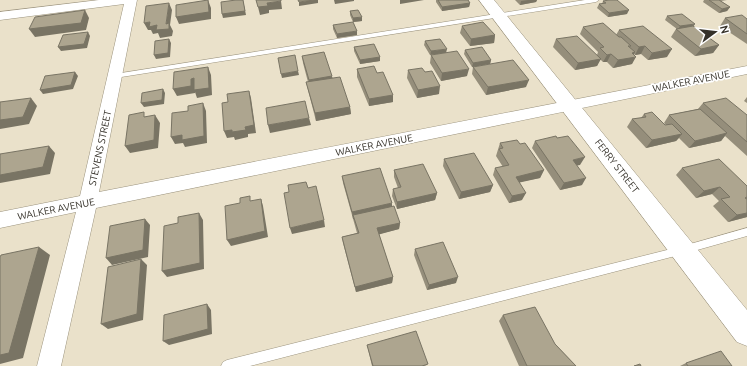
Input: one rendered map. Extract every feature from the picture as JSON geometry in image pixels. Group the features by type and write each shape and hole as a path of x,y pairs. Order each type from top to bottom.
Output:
{"main road":[{"name":"FERRY STREET","path":"493,8 747,332"}],"street":[{"path":"0,16 130,0"},
{"name":"STEVENS STREET","path":"49,366 88,203 130,0"},
{"name":"WALKER AVENUE","path":"0,220 747,70"}],"lane":[{"path":"115,76 493,8 596,0"},
{"path":"227,366 683,250 747,232"}],"building":[{"path":"208,0 209,12 176,17 176,5"},
{"path":"243,0 245,11 222,14 221,2"},
{"path":"256,0 281,1 267,3 268,6 258,7"},
{"path":"298,0 314,0 299,2"},
{"path":"438,0 468,0 470,3 442,7"},
{"path":"617,0 629,10 609,13 599,4 606,3 603,1"},
{"path":"709,0 719,0 730,7 722,9"},
{"path":"169,3 166,24 169,23 169,29 156,30 157,25 149,27 150,22 144,23 146,6"},
{"path":"85,10 81,23 29,29 35,17"},
{"path":"358,10 362,17 353,18 350,11"},
{"path":"682,14 695,24 680,26 667,16"},
{"path":"742,15 747,19 747,34 725,18"},
{"path":"353,22 357,31 337,34 333,25"},
{"path":"483,22 495,35 471,39 462,26"},
{"path":"603,23 631,46 628,46 635,52 632,53 636,57 618,60 611,54 607,55 600,48 604,47 583,27"},
{"path":"643,26 672,49 652,53 645,46 639,47 619,30"},
{"path":"693,26 719,45 701,49 676,29"},
{"path":"88,32 84,44 58,47 63,35"},
{"path":"577,36 601,59 578,63 556,39"},
{"path":"169,39 168,53 154,55 155,41"},
{"path":"440,39 447,49 431,51 425,41"},
{"path":"374,44 380,57 360,60 354,47"},
{"path":"482,47 491,60 473,63 465,50"},
{"path":"457,51 469,69 442,73 431,55"},
{"path":"324,52 332,76 309,80 302,56"},
{"path":"295,55 298,71 281,74 278,58"},
{"path":"513,60 529,80 488,87 473,67"},
{"path":"374,66 377,73 383,72 393,95 369,99 357,69"},
{"path":"208,67 209,88 194,90 194,78 191,79 191,86 173,89 174,72"},
{"path":"422,68 425,72 432,71 440,86 418,90 408,70"},
{"path":"75,72 71,85 40,90 45,76"},
{"path":"340,77 350,107 315,113 306,82"},
{"path":"163,89 162,100 141,103 142,93"},
{"path":"249,91 254,125 245,127 246,130 232,132 232,130 224,131 222,103 228,102 227,94"},
{"path":"31,98 23,117 0,120 0,102"},
{"path":"726,98 747,115 747,142 703,103"},
{"path":"305,101 309,118 268,125 266,108"},
{"path":"203,103 204,136 182,140 182,135 171,137 172,113 188,111 188,106"},
{"path":"700,109 727,133 695,141 669,115"},
{"path":"144,112 144,117 155,115 154,140 125,146 129,115"},
{"path":"652,112 665,125 672,124 682,134 652,140 632,119 646,117 644,114"},
{"path":"556,136 557,138 568,136 585,157 573,160 586,178 564,183 535,141"},
{"path":"517,140 520,144 525,143 544,170 516,177 526,193 512,196 495,168 509,165 499,149 503,148 500,143"},
{"path":"49,146 43,167 0,175 0,154"},
{"path":"474,153 493,185 461,192 444,159"},
{"path":"719,159 747,186 747,197 745,198 747,199 747,213 737,215 721,199 730,197 720,187 704,191 682,168"},
{"path":"423,164 437,193 397,202 393,189 401,187 394,170"},
{"path":"380,168 392,203 352,212 342,176"},
{"path":"306,182 308,188 316,186 324,220 290,228 284,193 289,192 288,185"},
{"path":"250,196 250,201 261,199 265,231 227,240 225,206 240,203 240,198"},
{"path":"394,206 400,223 377,228 393,277 355,287 342,237 359,233 353,215"},
{"path":"199,213 200,263 162,271 164,226 178,223 178,217"},
{"path":"145,219 143,250 106,258 110,226"},
{"path":"443,242 458,277 429,285 415,249"},
{"path":"39,247 9,353 0,355 0,257 1,255"},
{"path":"141,259 137,314 101,324 108,267"},
{"path":"207,304 208,329 163,341 164,315"},
{"path":"535,307 555,344 576,366 527,366 503,315"},
{"path":"416,331 428,364 422,366 373,366 367,345"},
{"path":"721,351 732,366 688,366 686,363"}]}
